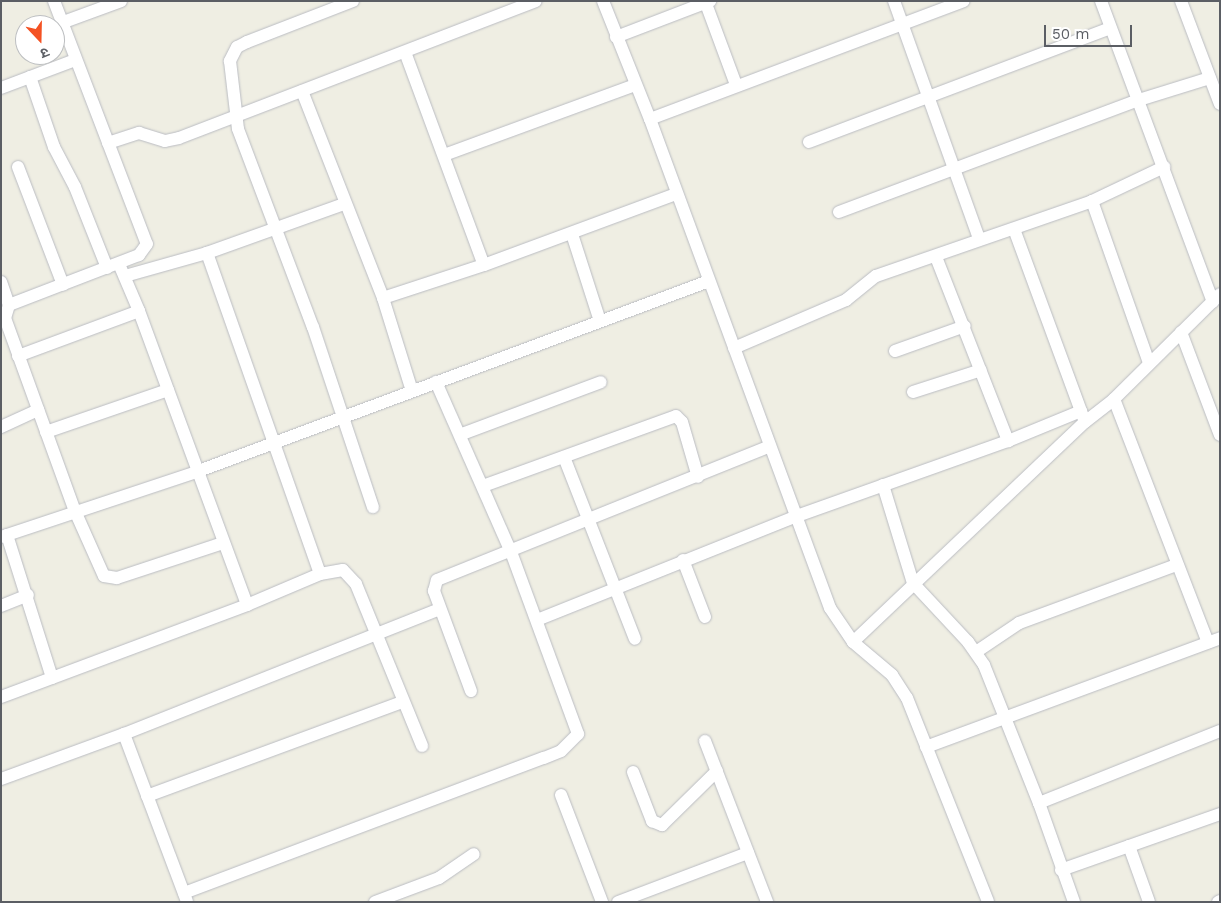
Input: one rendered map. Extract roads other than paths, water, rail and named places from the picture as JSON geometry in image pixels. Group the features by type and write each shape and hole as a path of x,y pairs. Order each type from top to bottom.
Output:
{"street":[{"path":"54,1 58,15"},
{"path":"65,22 121,1"},
{"path":"354,1 237,47 230,61 235,118 274,230 313,327 373,507"},
{"path":"108,143 139,133 165,141 235,118 302,90 535,1"},
{"path":"603,1 650,119 734,348 768,447 797,516 830,608 853,642 900,686 988,902"},
{"path":"894,1 979,238"},
{"path":"650,119 736,85 964,1"},
{"path":"537,620 797,516 1083,416 1114,399 1216,298 1101,1"},
{"path":"1181,1 1220,104"},
{"path":"616,37 707,2 736,85"},
{"path":"809,142 1110,28"},
{"path":"65,34 147,244 139,255 9,305 5,312 4,324 18,356 75,510 101,572 111,579 223,543"},
{"path":"405,52 484,265"},
{"path":"1,88 75,60"},
{"path":"30,77 54,147 113,266 125,276 246,605"},
{"path":"839,212 1139,100 1210,78"},
{"path":"444,155 635,85"},
{"path":"302,90 344,204 383,298 412,391"},
{"path":"18,167 63,285"},
{"path":"734,348 846,300 876,276 936,256 979,238 1014,229 1092,201 1164,167"},
{"path":"383,298 572,234 676,194"},
{"path":"1092,201 1149,363"},
{"path":"125,276 207,253 344,204"},
{"path":"1014,229 1083,416"},
{"path":"572,234 600,321"},
{"path":"207,253 320,574"},
{"path":"936,256 965,326 1008,441"},
{"path":"52,678 28,595 4,536 75,510 196,472 709,281"},
{"path":"1,282 9,305"},
{"path":"18,356 139,311"},
{"path":"895,351 965,326"},
{"path":"1181,332 1220,435"},
{"path":"913,392 981,370"},
{"path":"124,734 185,897 544,758 574,741 578,734 576,725 511,552 462,434 436,382"},
{"path":"462,434 601,382"},
{"path":"46,432 168,390"},
{"path":"926,747 1006,720 1214,640 1177,564 1114,399"},
{"path":"1,427 38,410"},
{"path":"483,486 676,416 682,422 698,477"},
{"path":"853,642 1083,416"},
{"path":"471,691 434,591 438,580 698,477 768,447"},
{"path":"564,457 591,519 635,639"},
{"path":"883,486 913,583 976,652 1006,720 1039,803 1061,870 1074,902"},
{"path":"684,560 705,616"},
{"path":"976,652 1028,619 1177,564"},
{"path":"1,697 246,605 333,569 349,573 422,746"},
{"path":"1,606 28,595"},
{"path":"1,779 124,734 376,636 440,609"},
{"path":"147,796 403,702"},
{"path":"1039,803 1220,731"},
{"path":"705,741 767,902"},
{"path":"633,772 652,821 662,825 717,772"},
{"path":"561,795 602,902"},
{"path":"1061,870 1220,814"},
{"path":"1129,846 1149,902"},
{"path":"618,902 748,853"},
{"path":"375,902 439,878 474,854"}]}
